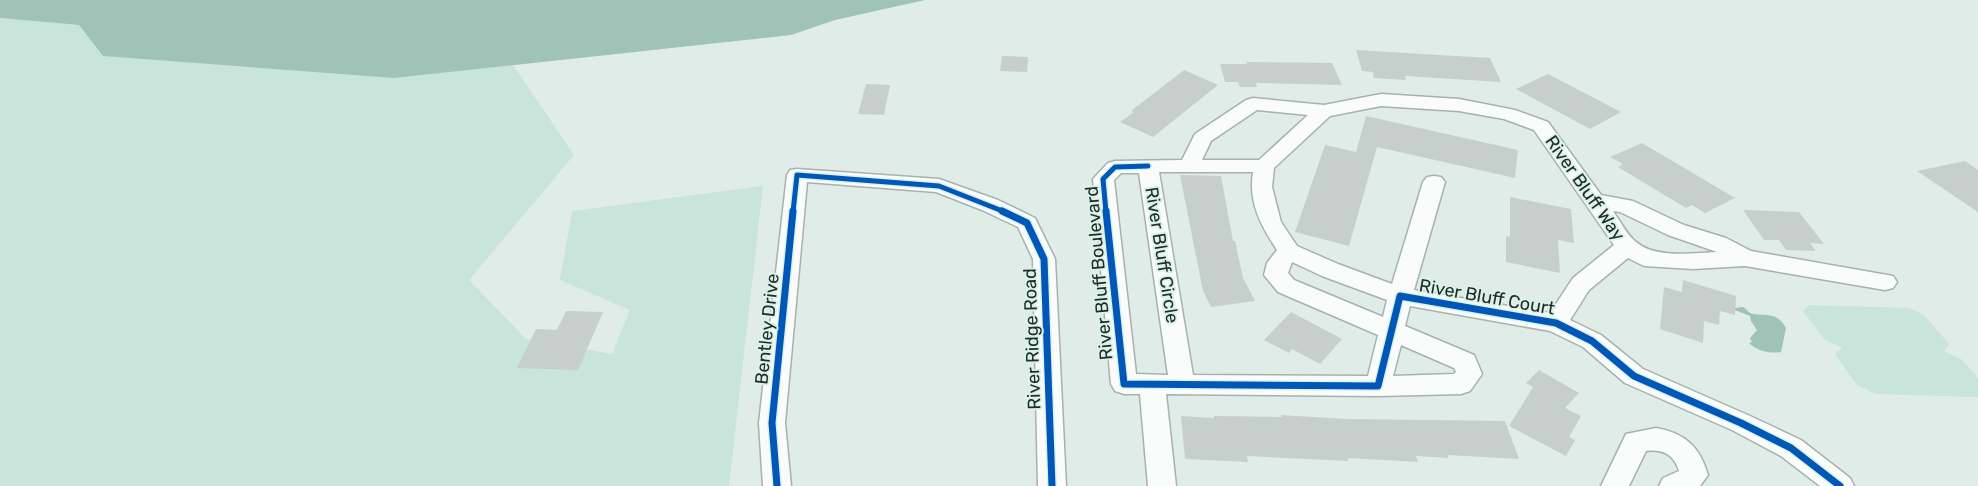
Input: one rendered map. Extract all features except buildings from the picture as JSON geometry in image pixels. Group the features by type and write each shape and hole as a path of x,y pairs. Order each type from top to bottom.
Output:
{"street":[{"name":"River Bluff Way","path":"1189,166 1202,138 1253,104 1324,112 1381,100 1459,105 1508,114 1541,126 1627,247 1581,284 1556,323"},
{"path":"1189,166 1264,166 1324,112"},
{"name":"River Bluff Circle","path":"1182,384 1148,166 1189,166"},
{"name":"River Bluff Boulevard","path":"1148,166 1115,167 1103,179 1124,384 1152,384"},
{"path":"1162,486 1152,384 1378,386 1461,384 1469,374 1465,362 1286,286 1276,275 1278,263 1289,251 1270,222 1262,187 1264,166"},
{"name":"Bentley Drive","path":"777,486 772,423 797,175"},
{"name":"River Ridge Road","path":"797,175 939,186 990,205 1027,223 1044,259 1052,486"},
{"path":"1400,296 1434,182"},
{"path":"1594,201 1625,206 1676,230 1718,243 1745,258"},
{"path":"1627,247 1644,258 1693,262 1745,258 1885,282"},
{"name":"River Bluff Court","path":"1289,251 1330,270 1400,296 1556,323 1592,341 1634,376 1741,422 1790,448 1840,486"},
{"name":"River Bluff Court","path":"1378,386 1400,296"},
{"path":"1615,486 1636,442 1646,439 1664,439 1680,447 1691,460 1694,475 1683,484 1673,486"}],"shaded area":[{"path":"0,0 925,0 835,20 791,35 394,78 103,56 79,25 0,18"},
{"path":"0,18 79,25 394,78 513,65 574,155 469,280 526,339 612,354 630,310 560,280 572,211 763,186 729,486 0,486"},
{"path":"1810,305 1909,308 1924,315 1949,344 1944,351 1961,359 1978,378 1978,397 1876,394 1857,385 1835,354 1842,348 1824,339 1803,311"},
{"path":"1743,307 1751,313 1776,317 1783,323 1786,328 1781,352 1772,353 1764,351 1749,343 1752,342 1750,338 1757,330 1750,316 1735,310 1735,308"}],"cycle path":[{"path":"1148,166 1115,167 1103,179 1124,384 1378,386 1400,296 1556,323 1592,341 1634,376 1741,423 1791,448 1840,486"},
{"path":"777,486 772,423 797,175 939,186 990,205 1027,223 1044,259 1052,486"}]}
